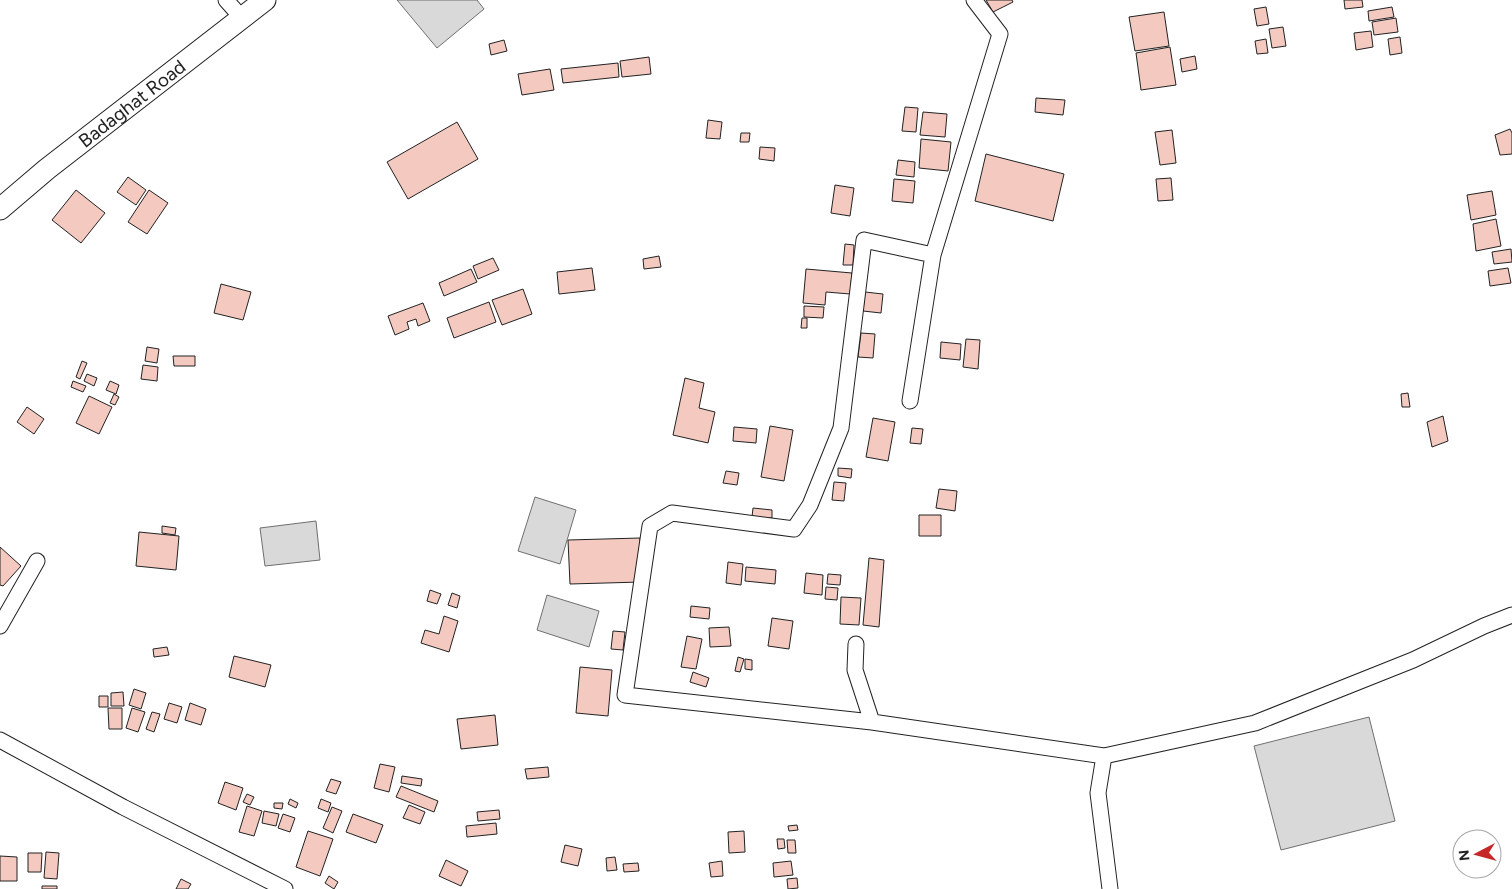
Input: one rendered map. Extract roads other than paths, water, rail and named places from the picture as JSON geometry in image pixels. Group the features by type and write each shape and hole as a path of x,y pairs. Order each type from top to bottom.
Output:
{"main road":[{"name":"Badaghat Road","path":"0,209 47,169 265,0"}],"street":[{"path":"226,0 242,18"},
{"path":"910,401 933,255 1000,34 974,0"},
{"path":"933,255 864,240 841,428 810,505 794,529 672,513 650,526 625,695 872,722 1104,756 1255,723 1413,660 1484,626 1512,616"},
{"path":"0,626 37,561"},
{"path":"856,644 855,670 872,722"},
{"path":"0,740 123,807 285,889"},
{"path":"1104,756 1098,794 1110,889"}]}
